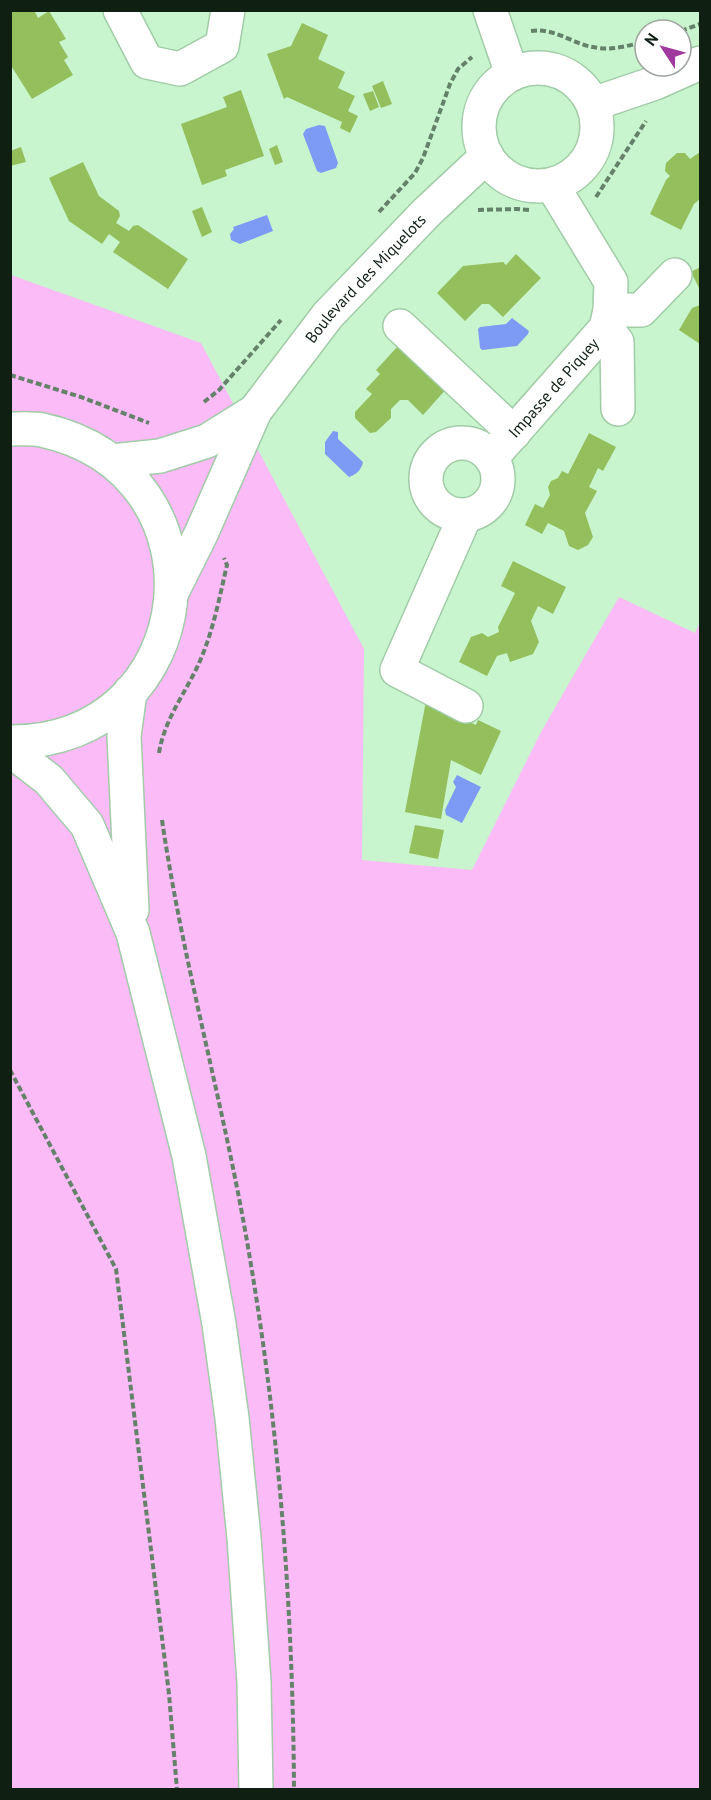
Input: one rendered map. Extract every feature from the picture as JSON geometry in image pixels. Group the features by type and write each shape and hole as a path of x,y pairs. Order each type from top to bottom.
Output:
{"main road":[{"path":"120,10 147,62 180,69 222,46 228,10"},
{"path":"490,10 512,74"},
{"path":"593,104 655,83 700,63"},
{"path":"530,68 550,69 568,76 583,88 593,104 598,124 595,144 586,163 571,177 552,185 533,186 514,182 498,171 487,156 480,138 480,119 485,101 496,85 512,74 530,68"},
{"name":"Boulevard des Miquelots","path":"172,592 201,534 255,411 328,315 427,212 487,156"},
{"path":"552,185 611,282 608,319 617,342 618,409"},
{"path":"608,319 641,310 675,275"},
{"name":"Impasse de Piquey","path":"491,458 608,319"},
{"path":"400,326 514,433"},
{"name":"Boulevard des Miquelots","path":"112,461 160,456 207,441 255,411"},
{"path":"10,429 40,430 78,441 112,461 134,482 146,498 164,533 171,563 172,592 169,620 160,646 147,670 130,692 109,711 84,726 57,737 28,742 10,742"},
{"path":"458,443 471,444 482,449 497,469 498,482 495,494 488,505 465,516 453,515 441,510 432,501 427,489 428,464 446,446 458,443"},
{"path":"465,516 397,670 466,706"},
{"path":"130,692 124,736 133,933"},
{"path":"10,750 49,780 87,825 133,933 189,1156 219,1324 232,1418 244,1538 254,1682 256,1790"}],"path":[{"path":"378,213 415,173 423,158 450,84 458,69 476,54 501,42 533,31 545,30 599,48 633,44"},
{"path":"475,210 517,209 540,212 558,229 585,211 644,123 651,118"},
{"path":"197,407 219,390 282,318"},
{"path":"10,375 81,397 156,426 160,456"},
{"path":"158,758 169,719 206,647 227,565 224,557 212,548 201,534"},
{"path":"161,811 177,908 237,1185 264,1354 287,1562 292,1650 294,1790"},
{"path":"10,1070 116,1269 169,1694 177,1790"}],"shaded area":[{"path":"11,275 201,343 364,649 362,860 472,870 541,732 619,597 695,633 700,622 700,1789 11,1790"}],"water":[{"path":"319,125 325,126 338,163 336,168 321,173 317,171 303,134 306,129"},
{"path":"267,215 273,231 240,244 231,240 230,234 233,227"},
{"path":"512,318 529,331 517,346 482,350 480,348 478,329 480,327 506,324"},
{"path":"333,431 338,432 338,439 363,462 360,469 352,476 349,477 325,454 325,442"},
{"path":"457,775 481,787 462,823 446,815 445,810 456,787 453,782"}],"building":[{"path":"10,10 34,10 38,18 49,11 66,39 59,42 68,57 64,60 73,75 32,99 10,64"},
{"path":"302,23 328,35 318,59 345,72 338,88 355,96 348,111 358,116 350,133 340,128 342,122 287,97 284,99 267,54 291,46"},
{"path":"383,81 392,104 381,108 372,86"},
{"path":"241,90 264,156 225,170 227,176 202,185 181,124 227,107 223,97"},
{"path":"373,91 379,107 370,111 363,94"},
{"path":"277,145 283,162 275,165 269,149"},
{"path":"21,147 26,162 10,166 10,151"},
{"path":"700,152 700,199 694,204 681,230 650,214 670,176 665,171 666,163 677,153 685,153 690,159"},
{"path":"83,162 99,196 119,211 120,216 116,223 129,231 133,226 138,225 188,259 168,289 113,252 120,242 109,234 102,244 69,221 49,178"},
{"path":"202,207 212,232 202,237 192,211"},
{"path":"516,254 541,278 503,317 489,304 482,304 465,321 437,293 463,266 503,262 506,265"},
{"path":"700,267 700,290 691,272"},
{"path":"700,305 700,344 679,330 692,308"},
{"path":"398,346 448,387 423,415 408,400 400,400 391,409 391,418 376,432 370,433 355,418 355,412 372,394 366,389 380,374 376,370"},
{"path":"589,433 616,447 603,471 598,468 589,487 597,491 585,513 593,537 588,545 578,550 569,546 564,531 548,523 542,534 525,525 535,504 543,508 550,495 548,487 551,481 558,478 562,471 568,474"},
{"path":"513,561 566,587 553,614 538,606 531,621 539,642 533,654 510,662 507,653 497,656 487,676 459,662 471,637 482,633 488,637 499,632 498,627 515,593 501,586"},
{"path":"426,701 476,725 478,720 501,731 481,775 451,760 441,819 405,812"},
{"path":"415,825 444,830 438,859 409,853"}]}
